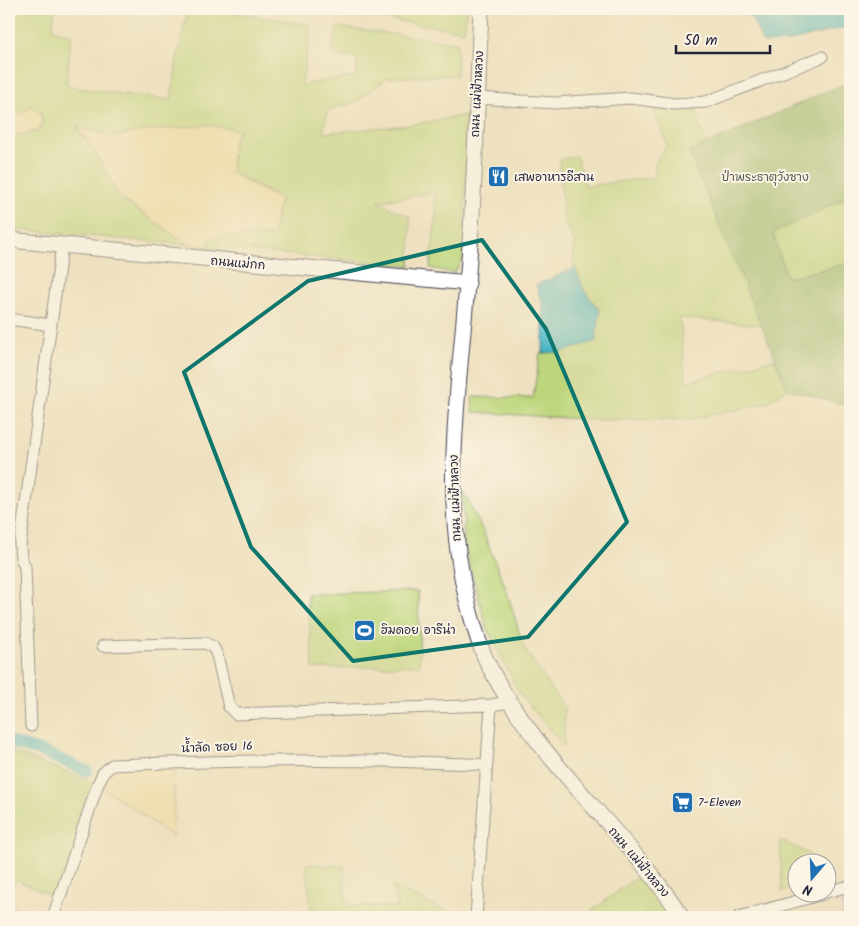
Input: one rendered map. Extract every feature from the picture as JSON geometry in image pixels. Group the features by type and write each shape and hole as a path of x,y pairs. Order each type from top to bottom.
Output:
{"street":[{"name":"ถนน แม่ฟ้าหลวง","path":"480,10 468,283 453,445 454,531 466,595 480,644 509,702 541,746 646,869 682,917"},
{"path":"476,98 555,103 631,98 676,104 706,102 822,57"},
{"name":"ถนนแม่กก","path":"9,240 468,283"},
{"path":"31,726 24,567 20,544 62,245"},
{"path":"9,319 51,325"},
{"path":"9,558 21,558"},
{"path":"103,646 205,643 213,647 217,655 228,707 236,714 491,705 509,702"},
{"path":"476,917 491,705"},
{"name":"น้ำลัด ซอย 16","path":"53,917 98,784 104,773 112,765 264,760 399,760 487,765"},
{"path":"836,890 850,886"},
{"path":"740,917 786,904"},
{"path":"9,914 17,917"}],"highlighted area":[{"path":"482,240 546,329 627,522 528,637 353,661 251,547 184,372 308,281"}],"shaded area":[{"path":"850,890 850,917 842,917 838,893"}],"green space":[{"path":"9,9 55,9 53,29 71,35 67,82 63,81 76,88 171,100 177,59 188,9 211,9 311,25 302,85 356,76 357,59 332,55 337,27 457,42 457,75 387,78 356,102 328,110 323,133 408,125 467,115 464,258 454,273 430,268 436,214 434,192 378,202 410,217 410,266 209,247 208,240 224,236 273,236 280,198 231,172 233,143 239,131 141,131 114,137 76,127 94,150 120,198 189,245 9,229 9,137 38,131 42,123 41,113 21,115 9,106"},
{"path":"320,9 467,9 464,31"},
{"name":"ป่าพระธาตุวังซาง","path":"850,81 850,196 773,233 787,278 850,263 850,406 788,389 689,152"},
{"path":"686,106 695,109 706,144 689,152 761,325 680,318 686,382 774,359 788,389 767,403 693,419 596,420 473,412 472,397 533,398 540,353 562,352 600,311 584,290 573,262 575,244 564,222 559,160 576,156 586,186 655,177 655,163 667,145 653,108"},
{"path":"850,196 850,263 787,278 773,233"},
{"path":"463,491 482,529 507,592 524,648 564,707 564,747 519,693 487,628 464,545"},
{"name":"ฮิมดอย อารีน่า","path":"418,591 420,665 313,669 307,594"},
{"path":"9,751 98,784 58,899 17,880 9,890"},
{"path":"780,840 808,854 786,854 786,890 782,892"},
{"path":"306,864 344,866 346,905 398,907 392,886 459,917 312,917"},
{"path":"640,875 670,917 583,917"}],"sand":[{"path":"9,106 21,115 31,106 41,113 42,122 38,131 9,137"},
{"path":"208,125 239,130 233,143 231,172 280,198 273,236 224,236 209,240 209,247 189,245 120,198 94,150 76,126 114,137 141,131"},
{"path":"175,763 173,837 98,784 112,765"}],"water":[{"path":"738,9 850,9 850,26 788,42 763,43 752,19"},
{"path":"575,268 584,290 600,311 596,341 562,352 543,353 543,306 536,285"}],"waterway":[{"path":"9,742 40,751 87,771"}],"place":[{"name":"เสพอาหารอีสาน","path":"498,177"},
{"name":"ฮิมดอย อารีน่า","path":"365,630"},
{"name":"7-Eleven","path":"682,802"}]}
